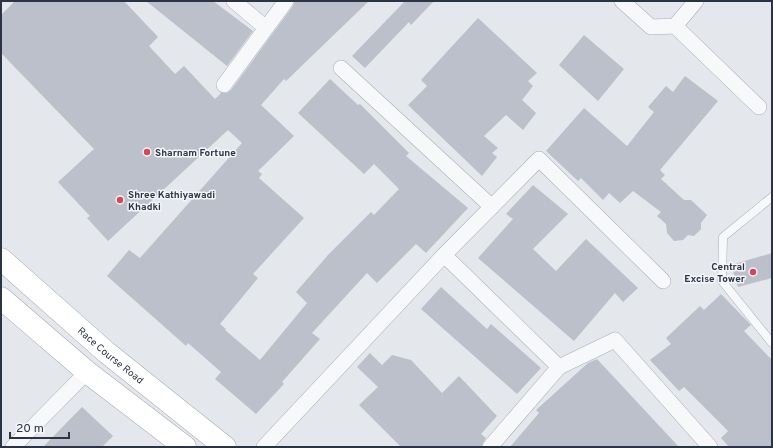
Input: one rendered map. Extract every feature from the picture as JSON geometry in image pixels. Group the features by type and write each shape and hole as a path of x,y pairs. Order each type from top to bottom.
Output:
{"main road":[{"name":"Race Course Road","path":"1,258 106,352 225,447"},
{"path":"1,298 87,372 185,447"}],"street":[{"path":"234,1 266,28"},
{"path":"224,85 286,1"},
{"path":"622,1 651,27 675,26 759,107"},
{"path":"675,26 696,1"},
{"path":"341,68 492,207"},
{"path":"264,447 444,255 539,159 663,281"},
{"path":"444,255 559,367"},
{"path":"490,447 559,367 615,340 710,447"},
{"path":"13,447 87,372"}],"lane":[{"path":"772,197 723,237 722,281 772,343"}],"building":[{"path":"15,1 124,1 158,37 149,46 175,74 184,66 215,99 221,93 227,93 231,90 293,6 295,1 369,1 286,81 284,79 261,105 294,136 258,171 262,174 259,178 304,218 253,274 258,278 220,324 260,360 307,303 296,292 328,255 371,212 374,215 399,189 374,164 364,174 298,113 330,79 358,105 360,104 409,153 406,156 468,208 426,253 416,244 377,283 367,273 312,333 320,339 282,382 284,384 256,414 215,379 221,372 188,343 186,346 107,276 129,250 140,258 242,143 228,130 108,241 87,218 90,216 58,182 94,149 1,53 1,15"},
{"path":"146,1 213,1 253,31 227,66"},
{"path":"405,1 434,1 411,25 409,22 365,68 352,56"},
{"path":"478,18 537,73 528,81 533,86 522,100 536,113 523,130 506,115 484,136 498,148 492,153 497,157 482,176 408,105 427,86 421,80"},
{"path":"584,35 624,69 598,101 559,65"},
{"path":"685,76 718,101 660,170 665,175 661,179 684,200 691,200 707,215 701,223 701,229 694,236 688,235 683,240 674,241 667,233 666,224 657,216 661,212 633,191 620,203 609,193 603,200 581,178 578,181 546,151 584,108 627,146 654,112 648,107 666,86 673,92"},
{"path":"533,185 568,214 533,249 556,271 586,239 638,288 623,302 615,293 574,341 478,258 513,219 506,214"},
{"name":"Central Excise Tower","path":"772,253 772,278 738,287 731,265"},
{"path":"441,287 487,329 491,324 541,368 517,394 421,309"},
{"path":"721,294 751,325 744,331 772,360 772,447 729,447 721,438 728,431 684,387 679,391 650,360 671,344 666,338 700,306 704,310"},
{"path":"370,353 382,365 392,355 411,360 442,393 459,376 497,416 481,434 486,438 481,447 401,447 359,405 378,387 357,367"},
{"path":"597,359 679,447 510,447 539,413 536,410 588,363"},
{"path":"82,407 113,436 102,447 43,447"}],"place":[{"name":"Sharnam Fortune","path":"147,152"},
{"name":"Shree Kathiyawadi Khadki","path":"120,200"},
{"name":"Central Excise Tower","path":"753,272"}]}
